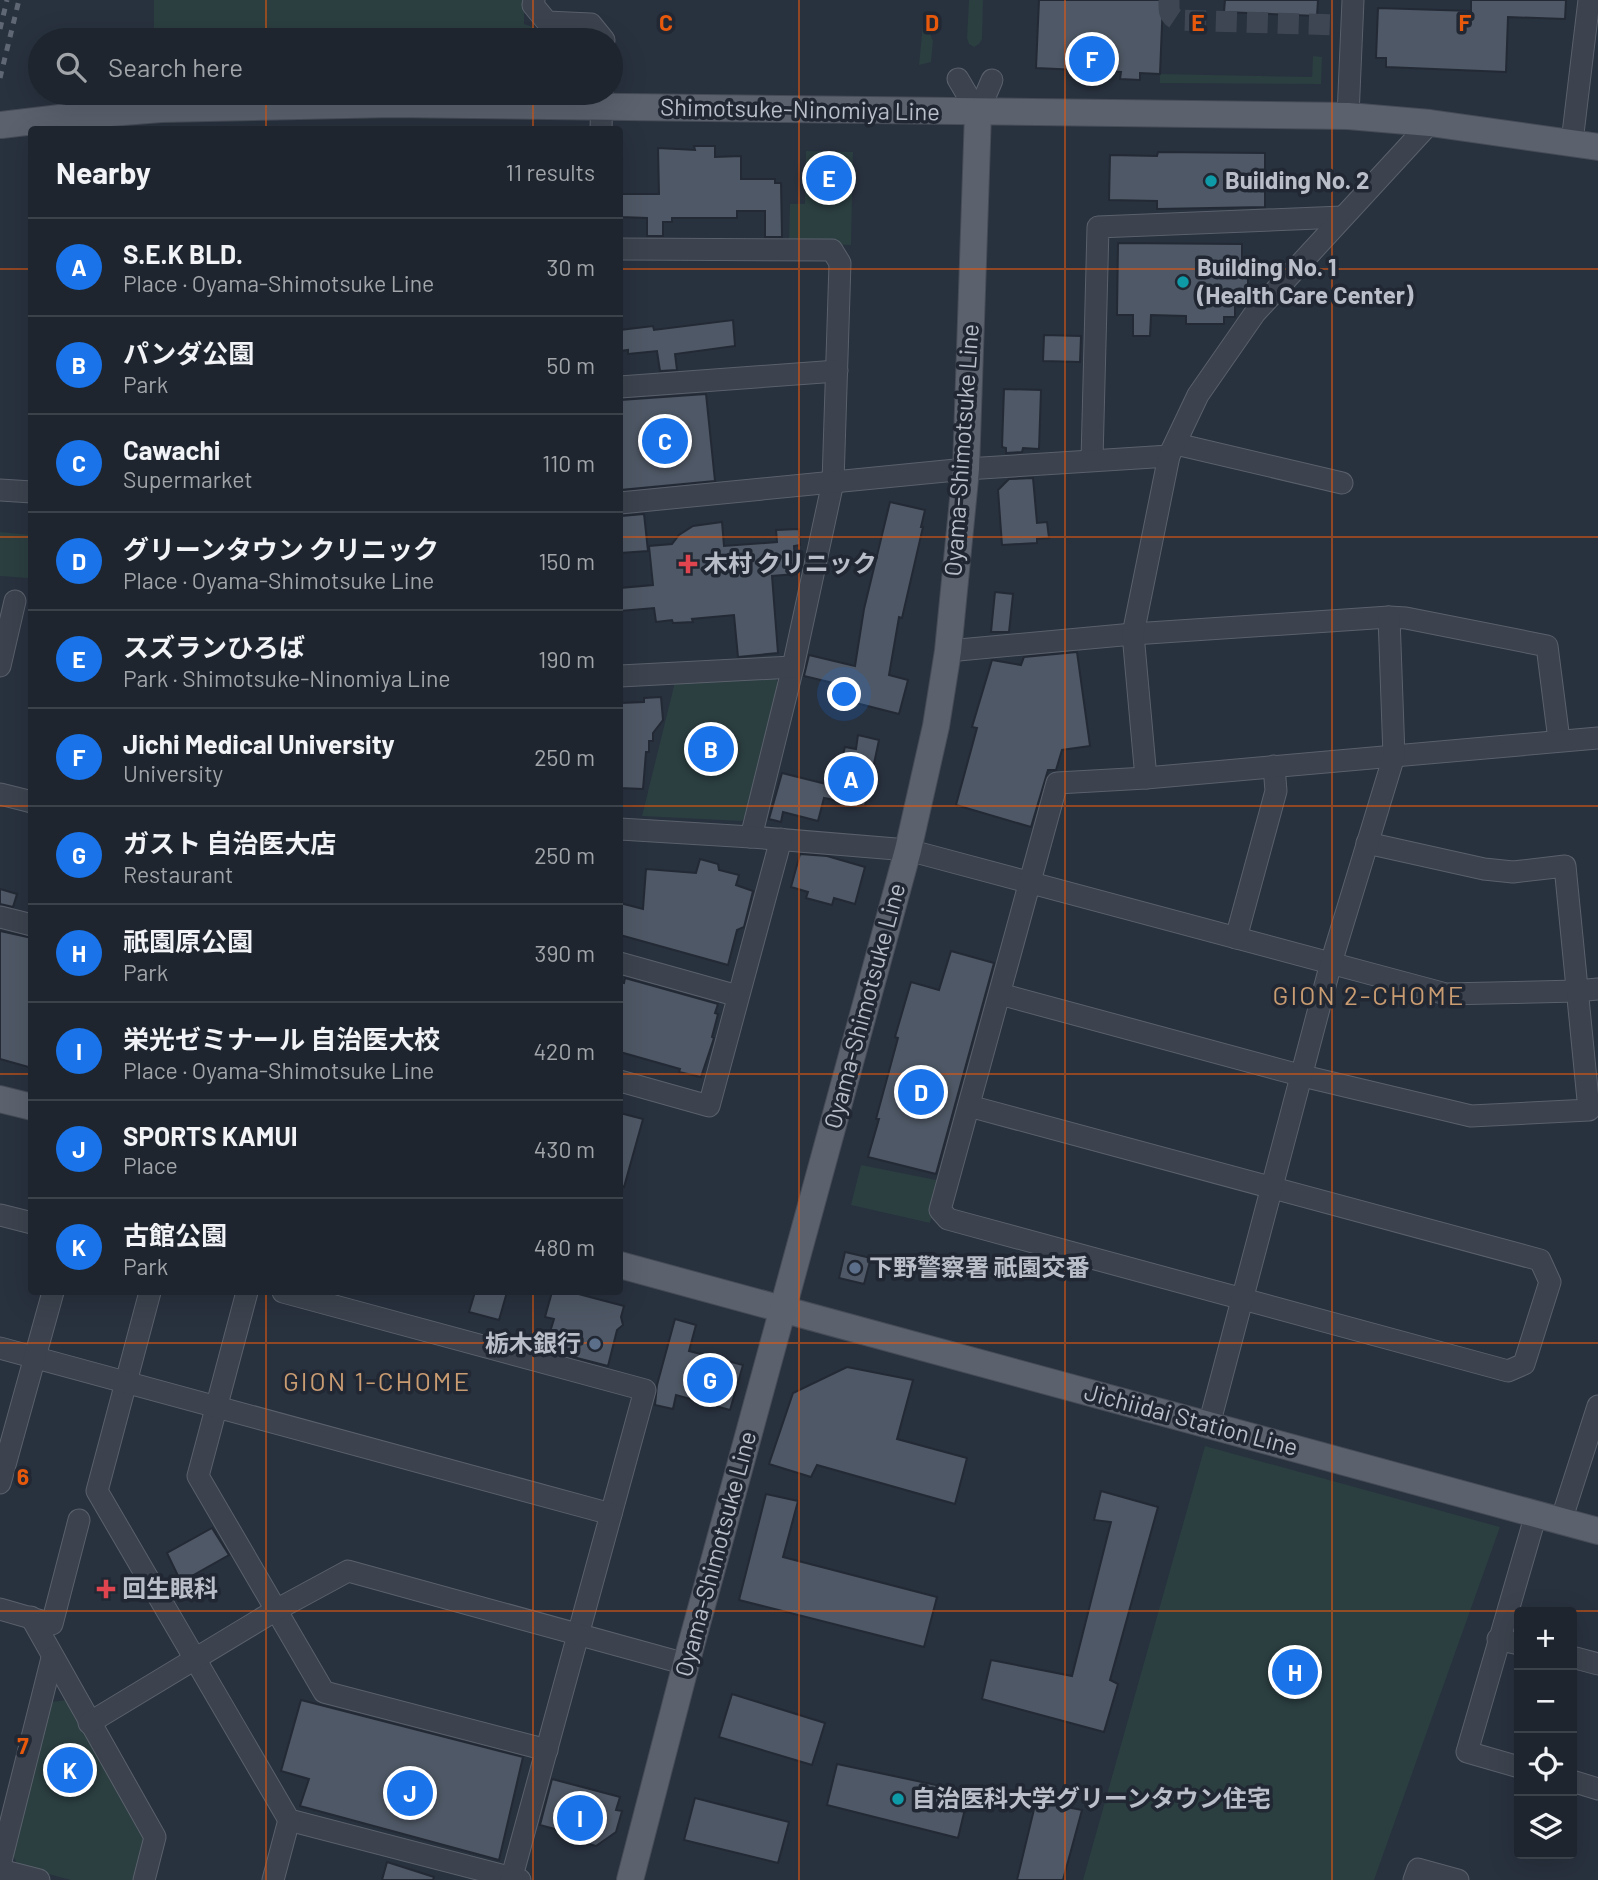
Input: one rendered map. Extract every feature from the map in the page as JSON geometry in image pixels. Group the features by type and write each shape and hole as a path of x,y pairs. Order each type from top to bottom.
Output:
{"main road":[{"name":"Shimotsuke-Ninomiya Line","path":"1,125 136,111 332,105"},
{"name":"Shimotsuke-Ninomiya Line","path":"428,105 601,110 1348,116 1430,123 1598,147"},
{"name":"Oyama-Shimotsuke Line","path":"631,1880 686,1664 908,850 936,726 947,651 966,469 978,113"},
{"path":"0,1099 28,1107"},
{"name":"Jichiidai Station Line","path":"623,1266 1598,1531"}],"street":[{"path":"534,0 533,5 547,22 591,24 594,28"},
{"path":"1348,116 1345,25 1353,0"},
{"path":"1572,142 1589,0"},
{"path":"958,79 978,113"},
{"path":"978,113 992,80"},
{"path":"1146,778 1133,634 1172,450 1198,395 1255,313 1430,123"},
{"path":"1092,460 1098,227 1342,217"},
{"path":"623,249 832,250 840,264 833,482 793,667 751,837"},
{"path":"623,387 837,371"},
{"path":"623,503 966,469 1092,460 1172,450 1342,482"},
{"path":"0,490 28,492"},
{"path":"0,666 15,601"},
{"path":"1209,1425 1331,963 1394,756 1389,617"},
{"path":"947,651 1133,634 1406,618 1547,646 1559,740"},
{"path":"623,676 793,667"},
{"path":"969,1106 1540,1261 1550,1282 1524,1364 1508,1371 948,1219 940,1210 1057,783 1146,778 1598,738"},
{"path":"1236,938 1276,791 1274,766"},
{"path":"0,794 28,801"},
{"path":"623,829 908,850 1446,994 1588,990"},
{"path":"623,1082 709,1105 781,839"},
{"path":"1000,994 1303,1076 1471,1116 1590,1110 1588,990 1565,866 1513,872 1484,869 1367,843"},
{"path":"0,917 28,924"},
{"path":"623,963 738,996"},
{"path":"0,1215 28,1222"},
{"path":"0,1481 52,1295"},
{"path":"148,1295 97,1491 289,1820 273,1880"},
{"path":"246,1295 198,1476 324,1692 547,1750"},
{"path":"289,1820 514,1879 645,1390 294,1295"},
{"path":"0,1348 611,1514"},
{"path":"1514,1766 1467,1752 1498,1639 1598,1406"},
{"path":"0,1609 52,1624 79,1520"},
{"path":"89,1723 348,1571 686,1664"},
{"path":"31,1617 155,1837 144,1880"},
{"path":"1498,1639 1514,1643"},
{"path":"39,1880 0,1868 52,1658"},
{"path":"1577,1658 1598,1664"},
{"path":"1577,1783 1598,1789"},
{"path":"1414,1880 1418,1869 1458,1880"}],"shaded area":[{"path":"154,0 524,0 524,24 536,28 154,28"},
{"path":"969,0 983,0 982,39 974,47 969,44 967,38"},
{"path":"923,23 926,23 933,41 931,62 919,65"},
{"path":"1313,56 1322,57 1321,84 1160,83 1160,74 1312,77"},
{"path":"806,151 853,152 851,245 789,244 790,204 805,204"},
{"path":"0,532 28,535 28,578 0,576"},
{"path":"770,676 776,679 780,686 749,812 742,821 642,816 675,682"},
{"path":"861,1165 941,1181 930,1223 851,1205"},
{"path":"1205,1446 1500,1527 1374,1880 1083,1880"},
{"path":"66,1700 146,1838 135,1880 71,1880 18,1866 12,1853 52,1702"}],"building":[{"path":"1039,0 1163,0 1160,74 1140,73 1140,80 1120,79 1121,72 1036,68"},
{"path":"1225,0 1318,0 1317,16 1224,12"},
{"path":"1471,0 1566,0 1565,19 1508,17 1506,72 1386,67 1386,58 1376,58 1378,8 1471,11"},
{"path":"694,146 715,146 715,157 741,156 741,179 775,179 775,183 781,183 782,237 765,237 765,211 737,211 737,218 672,218 672,222 663,222 663,236 647,236 647,218 623,217 623,194 659,194 658,148 695,150"},
{"name":"Building No. 2","path":"1158,152 1265,153 1265,207 1157,209 1157,201 1109,200 1110,155 1157,156"},
{"name":"Building No. 1 (Health Care Center)","path":"1118,243 1242,244 1242,273 1248,273 1248,290 1241,290 1241,303 1235,303 1235,317 1224,317 1224,324 1186,324 1186,316 1151,315 1150,336 1133,336 1133,315 1117,315"},
{"path":"733,320 735,346 675,354 677,370 660,371 657,351 628,354 628,350 623,351 623,330 653,326 654,330"},
{"path":"1044,335 1081,336 1080,362 1043,361"},
{"path":"1004,389 1041,390 1039,449 1023,448 1022,452 1006,453 1006,448 1002,447"},
{"path":"706,394 715,481 623,490 623,400"},
{"path":"1033,478 1037,523 1047,522 1049,538 1037,539 1037,543 1002,545 998,490 1009,479"},
{"path":"890,502 925,510 902,618 899,617 889,675 908,680 899,714 848,701 850,687 804,676 809,655 855,666 864,609"},
{"path":"644,514 648,551 623,553 623,516"},
{"path":"722,522 724,546 777,542 776,530 799,529 800,545 794,546 796,574 772,576 778,653 738,657 734,615 673,623 672,620 656,622 654,608 623,611 623,588 653,585 649,546 672,544 679,535 693,526"},
{"path":"995,592 1013,594 1009,632 991,632"},
{"path":"1077,652 1090,746 1062,750 1056,770 1048,770 1031,827 956,805 977,728 972,727 992,660 1021,665 1024,657"},
{"path":"661,697 663,720 653,733 653,741 649,741 643,789 623,788 623,703 644,702 644,698"},
{"path":"858,735 879,740 865,806 824,798 818,821 783,812 781,822 769,819 782,773 830,785 835,761 841,762 845,747 856,749"},
{"path":"800,854 827,856 865,867 855,904 834,898 832,905 806,898 808,892 791,887"},
{"path":"700,859 718,864 719,870 739,875 736,885 753,891 744,927 737,930 728,965 623,936 623,904 643,909 646,869 696,873"},
{"path":"0,889 17,894 13,907 0,904"},
{"path":"0,931 28,937 28,1067 0,1059"},
{"path":"951,951 994,963 936,1174 868,1157 898,1038 895,1037 911,982 939,990"},
{"path":"625,978 718,1004 712,1037 714,1038 701,1077 623,1053"},
{"path":"623,1114 643,1119 623,1187"},
{"name":"下野警察署 祇園交番","path":"845,1252 871,1258 864,1284 839,1278"},
{"path":"474,1295 506,1295 499,1320 469,1312"},
{"path":"551,1295 582,1295 624,1306 621,1317 623,1325 617,1330 608,1366 573,1357 574,1351 547,1342 554,1319 545,1317"},
{"path":"675,1319 696,1325 689,1351 743,1365 730,1410 676,1395 673,1409 655,1405 657,1385"},
{"path":"847,1367 913,1380 897,1439 967,1458 955,1504 817,1465 811,1477 769,1464 793,1393"},
{"path":"1101,1491 1158,1507 1110,1680 1118,1684 1104,1732 982,1699 991,1660 1072,1676 1111,1522 1094,1520"},
{"path":"766,1494 798,1501 783,1557 937,1597 924,1647 739,1600"},
{"path":"212,1528 229,1555 181,1582 167,1553"},
{"path":"732,1694 825,1723 812,1765 719,1737"},
{"path":"301,1700 523,1757 499,1860 300,1806 309,1779 281,1771"},
{"name":"自治医科大学グリーンタウン住宅","path":"837,1764 969,1792 958,1838 827,1805"},
{"path":"552,1779 620,1797 616,1810 622,1811 616,1832 596,1846 561,1836 562,1831 540,1825"},
{"path":"695,1798 789,1822 778,1863 684,1840"},
{"name":"自治医科大学グリーンタウン住宅","path":"1036,1801 1082,1810 1063,1880 1017,1880"},
{"path":"387,1862 434,1877 433,1880 382,1880"}],"tunnel":[{"path":"1169,0 1169,9 1177,20 1338,25"}],"railway":[{"path":"0,29 7,0"},
{"path":"0,78 19,0"}],"place":[{"name":"Jichi Medical University","path":"1092,59"},
{"name":"スズランひろば","path":"829,178"},
{"name":"Building No. 2","path":"1211,181"},
{"name":"Building No. 1 (Health Care Center)","path":"1183,282"},
{"name":"Cawachi","path":"665,441"},
{"name":"木村 クリニック","path":"688,564"},
{"name":"パンダ公園","path":"711,749"},
{"name":"S.E.K BLD.","path":"851,779"},
{"name":"グリーンタウン クリニック","path":"921,1092"},
{"name":"下野警察署 祇園交番","path":"855,1268"},
{"name":"栃木銀行","path":"595,1344"},
{"name":"ガスト 自治医大店","path":"710,1380"},
{"name":"回生眼科","path":"106,1589"},
{"name":"祇園原公園","path":"1295,1672"},
{"name":"古館公園","path":"70,1770"},
{"name":"SPORTS KAMUI","path":"410,1793"},
{"name":"自治医科大学グリーンタウン住宅","path":"898,1799"},
{"name":"栄光ゼミナール 自治医大校","path":"580,1818"}],"district":[{"name":"GION 2-CHOME","path":"1369,996"},
{"name":"GION 1-CHOME","path":"377,1382"}]}
